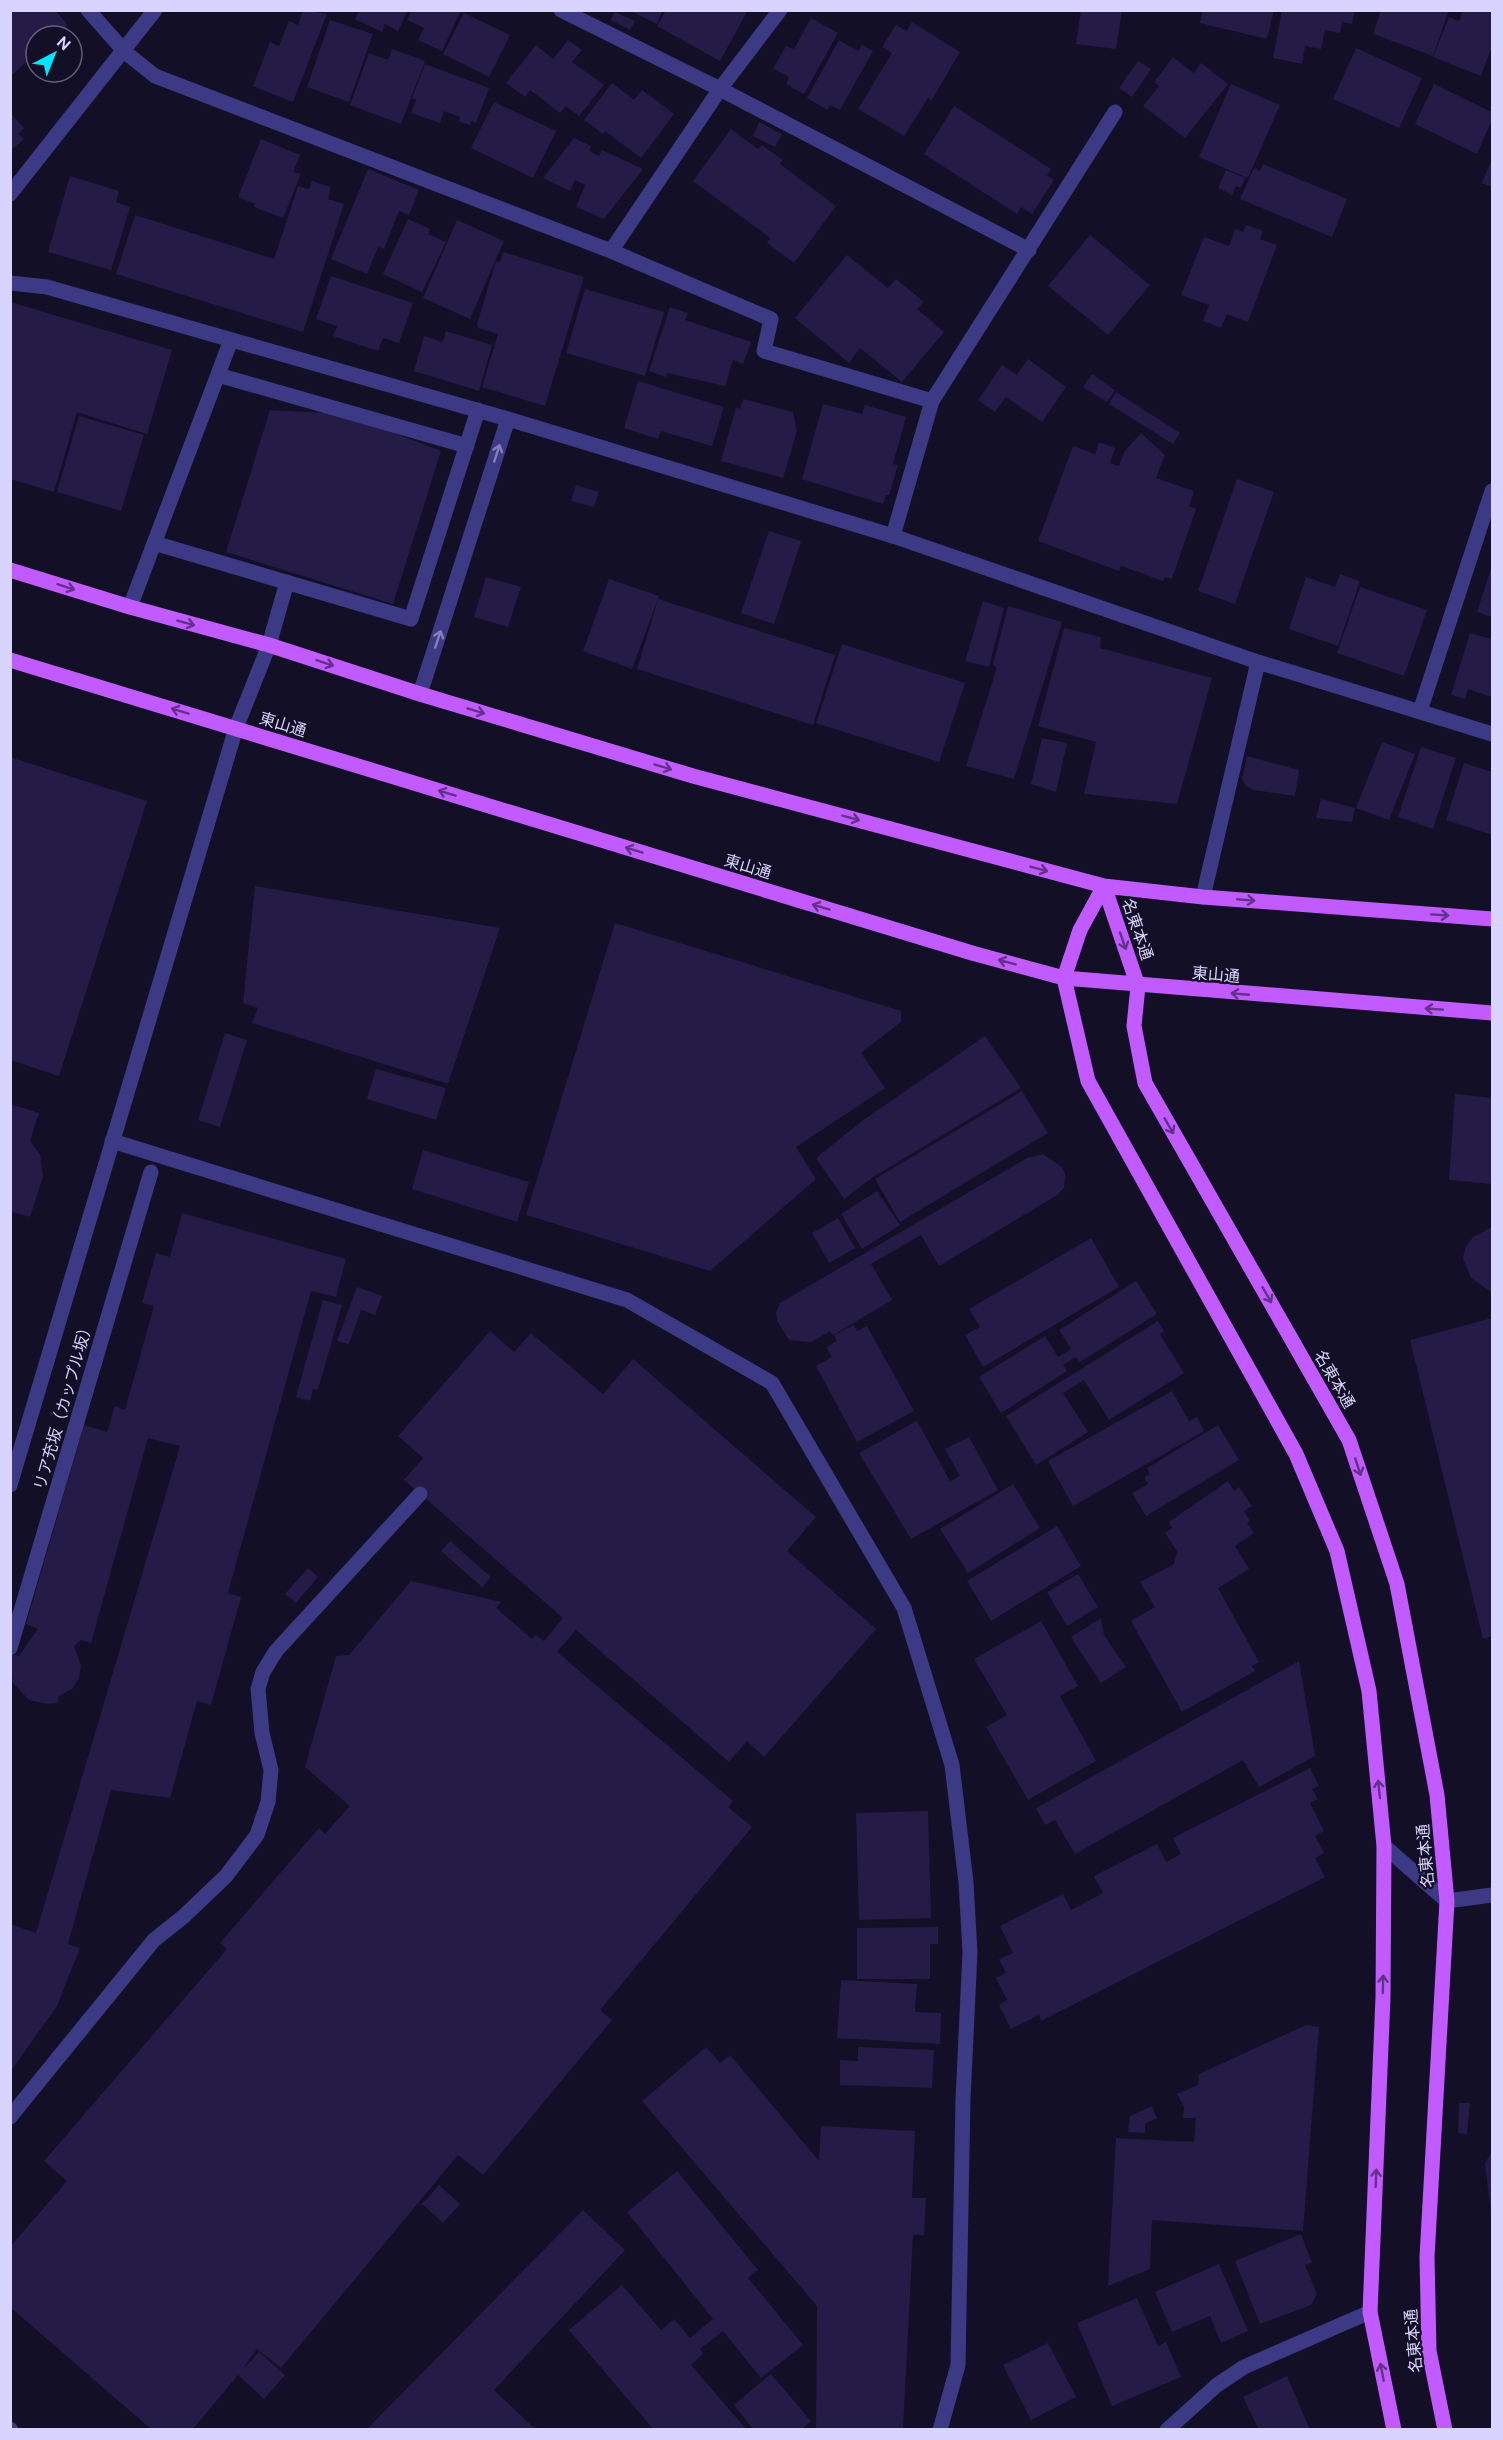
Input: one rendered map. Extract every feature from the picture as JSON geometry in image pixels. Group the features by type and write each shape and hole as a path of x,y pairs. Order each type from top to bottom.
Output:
{"main road":[{"path":"10,570 130,607 269,645 420,694 693,776 1104,886 1203,897 1492,919"},
{"name":"東山通","path":"10,660 950,946 1064,978 1138,986 1492,1013"},
{"name":"名東本通","path":"1104,886 1080,930 1064,978 1088,1082 1296,1454 1338,1551 1369,1692 1384,1846 1383,1997 1370,2312 1394,2430"},
{"name":"名東本通","path":"1104,886 1138,986 1134,1026 1145,1083 1349,1440 1397,1584 1437,1795 1447,1901 1427,2257 1429,2351 1445,2430"}],"street":[{"path":"88,10 125,52 155,76 611,251 771,319 764,351 932,401"},
{"path":"10,194 125,52 155,10"},
{"path":"561,10 720,89 1029,250"},
{"path":"611,251 720,89 780,10"},
{"path":"893,536 932,401 1115,112"},
{"path":"10,283 47,288 478,410 893,536 1258,662 1492,734"},
{"path":"130,607 231,340"},
{"path":"218,375 467,446"},
{"path":"154,543 411,619 478,410"},
{"path":"420,694 508,419"},
{"path":"1420,711 1492,490"},
{"path":"10,1485 236,728 269,645 287,582"},
{"path":"1203,897 1258,662"},
{"path":"112,1141 627,1300 772,1383 904,1608 952,1765 966,1882 970,1952 963,2099 958,2364 940,2430"},
{"name":"リア充坂（カップル坂）","path":"10,1648 151,1172"},
{"path":"10,2117 154,1940 212,1890 248,1850 265,1818 271,1786 271,1770 257,1701 263,1672 276,1651 420,1494"},
{"path":"1384,1846 1447,1901 1492,1895"},
{"path":"1167,2430 1216,2385 1244,2367 1370,2312"}],"building":[{"path":"10,10 55,10 67,24 24,24 24,64 10,77"},
{"path":"303,10 327,14 293,102 253,86 270,42 279,46 289,21 298,25"},
{"path":"359,10 408,10 398,31 385,24 382,32 355,19"},
{"path":"412,10 461,10 442,51 418,40 424,28 407,20"},
{"path":"629,10 663,10 657,24"},
{"path":"666,10 748,10 720,61 657,26"},
{"path":"1081,10 1122,10 1116,49 1076,44"},
{"path":"1203,10 1274,10 1267,39 1200,23"},
{"path":"1282,10 1355,10 1352,24 1342,22 1340,33 1325,30 1321,49 1305,46 1302,64 1273,58"},
{"path":"1381,10 1449,10 1433,56 1373,34"},
{"path":"1463,10 1492,10 1492,46 1481,76 1433,57 1449,17 1459,21"},
{"path":"615,12 635,21 630,30 610,20"},
{"path":"464,13 510,35 489,77 443,54"},
{"path":"811,18 838,33 804,94 786,84 789,77 773,69 786,46 794,49"},
{"path":"330,20 373,34 349,102 307,87"},
{"path":"912,22 960,52 931,101 928,98 904,136 858,109 892,53 882,47 896,25 907,31"},
{"path":"568,40 582,50 572,62 604,85 579,116 566,106 560,113 530,90 525,97 506,83 536,45 553,59"},
{"path":"839,40 858,51 862,45 873,51 840,110 830,105 827,110 807,98"},
{"path":"1356,48 1422,78 1399,128 1333,99"},
{"path":"392,49 425,61 401,124 350,105 369,53 388,60"},
{"path":"1173,57 1194,73 1201,63 1228,84 1185,138 1143,106 1159,86 1154,82"},
{"path":"1138,61 1151,69 1132,97 1119,88"},
{"path":"425,64 489,88 476,123 472,121 470,125 458,121 460,117 444,111 440,123 411,113 416,100 412,98"},
{"path":"612,83 634,100 642,90 674,114 641,158 605,131 603,134 584,120"},
{"path":"1231,84 1280,105 1248,178 1199,157"},
{"path":"1434,84 1492,112 1492,120 1477,154 1415,124"},
{"path":"494,102 556,131 533,178 471,148"},
{"path":"954,106 1051,169 1047,175 1054,180 1032,214 1021,207 1017,214 924,154"},
{"path":"10,113 24,128 18,134 24,139 10,151"},
{"path":"759,122 782,134 775,147 753,136"},
{"path":"731,129 758,149 762,145 783,160 780,164 836,206 794,263 767,243 770,238 693,181"},
{"path":"574,138 591,146 589,151 599,156 602,150 643,169 604,219 576,207 585,185 575,180 570,191 543,178"},
{"path":"261,139 300,155 293,172 301,174 283,218 254,207 255,204 238,197"},
{"path":"1492,159 1492,187 1482,183"},
{"path":"1263,164 1347,199 1332,237 1240,199 1254,168 1260,171"},
{"path":"368,169 419,190 409,215 399,211 384,249 378,247 367,274 331,259"},
{"path":"1226,170 1245,178 1241,188 1236,186 1232,195 1218,188"},
{"path":"70,176 119,191 116,202 130,207 111,270 48,252"},
{"path":"312,181 331,187 328,199 344,204 303,332 116,274 135,215 274,259 298,186 309,189"},
{"path":"408,219 430,229 428,234 446,242 422,292 383,274"},
{"path":"457,220 504,241 470,319 423,298"},
{"path":"1246,225 1263,231 1260,239 1277,245 1248,322 1227,314 1221,328 1203,321 1209,305 1181,295 1204,237 1229,246 1235,229 1243,232"},
{"path":"1090,235 1150,285 1108,335 1048,286"},
{"path":"503,252 584,277 545,406 482,387 498,334 478,328 477,324 496,261 500,262"},
{"path":"847,255 888,288 896,279 924,302 917,309 944,332 902,382 860,348 849,363 795,318"},
{"path":"331,276 413,303 399,343 383,338 378,351 333,336 337,326 316,319"},
{"path":"585,289 664,312 645,376 566,353"},
{"path":"10,302 172,350 147,434 77,412 54,492 10,479"},
{"path":"670,307 688,313 685,320 751,342 743,364 733,360 725,386 667,373 666,377 649,371"},
{"path":"446,331 492,345 479,391 414,371 424,336 443,342"},
{"path":"1028,359 1066,387 1042,422 1006,397 995,412 978,400 1002,365 1017,375"},
{"path":"1092,374 1115,390 1107,402 1083,387"},
{"path":"638,381 724,407 712,446 661,431 658,439 624,428"},
{"path":"1116,392 1180,433 1173,444 1109,404"},
{"path":"743,399 793,412 797,431 783,478 721,461 736,407 740,409"},
{"path":"823,404 862,414 865,405 906,417 893,464 898,465 889,495 886,495 883,504 802,479"},
{"path":"270,410 346,414 441,451 393,604 226,552"},
{"path":"79,416 144,435 121,511 57,492"},
{"path":"1141,433 1165,455 1156,478 1194,491 1189,506 1196,509 1172,579 1165,577 1163,581 1121,566 1119,571 1038,541 1073,446 1095,454 1099,442 1115,448 1110,463 1119,466 1124,452"},
{"path":"1237,479 1274,492 1235,604 1198,591"},
{"path":"576,485 599,492 594,507 571,501"},
{"path":"769,531 801,541 774,624 741,613"},
{"path":"1492,565 1492,617 1477,612"},
{"path":"1340,574 1360,581 1338,646 1289,629 1306,577 1335,587"},
{"path":"486,577 521,587 508,627 474,617"},
{"path":"609,579 659,596 632,669 583,651"},
{"path":"1360,587 1427,610 1404,676 1337,653"},
{"path":"658,599 835,655 813,725 637,669"},
{"path":"983,601 1004,608 989,667 965,661"},
{"path":"1008,606 1062,622 1014,779 966,766 997,667 993,665"},
{"path":"1064,628 1101,637 1100,648 1212,678 1177,804 1084,794 1096,742 1038,726"},
{"path":"1470,633 1492,639 1492,697 1468,689 1465,699 1451,695"},
{"path":"842,644 965,683 939,762 816,723"},
{"path":"1042,738 1067,743 1056,792 1031,784"},
{"path":"1382,742 1415,754 1389,820 1356,808"},
{"path":"1421,747 1456,758 1433,829 1398,817"},
{"path":"1247,756 1299,770 1295,796 1254,790 1246,786 1242,779"},
{"path":"10,757 147,801 59,1076 10,1060"},
{"path":"1464,763 1492,772 1492,835 1446,820"},
{"path":"1321,799 1355,808 1352,822 1316,818"},
{"path":"255,886 500,928 448,1084 252,1023 258,1008 243,1003"},
{"path":"615,923 901,1011 901,1022 861,1053 885,1088 796,1147 816,1179 710,1271 526,1215"},
{"path":"225,1033 247,1040 220,1127 198,1120"},
{"path":"985,1036 1021,1088 873,1177 844,1199 816,1158 862,1121"},
{"path":"376,1069 446,1088 436,1120 367,1099"},
{"path":"1022,1091 1048,1133 900,1222 875,1179"},
{"path":"1455,1094 1492,1098 1492,1184 1449,1180"},
{"path":"10,1104 39,1113 30,1141 40,1154 43,1176 30,1217 10,1211"},
{"path":"423,1150 529,1182 517,1222 412,1189"},
{"path":"1043,1154 1062,1167 1065,1174 1064,1188 1057,1195 939,1266 921,1235 871,1264 892,1300 833,1335 830,1331 811,1342 789,1340 777,1321 776,1312 780,1303 1027,1158"},
{"path":"877,1191 900,1225 862,1249 841,1214"},
{"path":"182,1213 346,1259 336,1297 311,1291 228,1593 241,1597 211,1705 197,1701 170,1798 111,1790 68,1944 80,1948 57,2006 10,2072 10,1924 36,1933 180,1446 148,1438 91,1643 81,1640 74,1646 81,1666 79,1678 73,1688 58,1697 58,1703 47,1704 29,1700 13,1683 10,1659 12,1654 19,1656 38,1629 26,1624 84,1425 107,1432 115,1406 125,1410 154,1306 142,1303 156,1253 170,1257"},
{"path":"838,1218 855,1248 829,1263 812,1233"},
{"path":"1492,1227 1492,1293 1471,1278 1463,1258 1465,1248 1473,1237"},
{"path":"1091,1238 1119,1287 983,1367 965,1335 980,1327 969,1309"},
{"path":"1136,1281 1157,1314 1080,1362 1076,1357 1063,1365 1067,1371 1001,1413 979,1377 1045,1336 1058,1357 1071,1349 1059,1330"},
{"path":"357,1287 382,1296 375,1315 361,1310 349,1344 337,1341"},
{"path":"323,1300 342,1305 318,1390 313,1389 310,1401 296,1397"},
{"path":"1492,1318 1492,1636 1483,1639 1410,1340"},
{"path":"1158,1321 1164,1331 1160,1334 1184,1373 1109,1420 1084,1380 1063,1393 1088,1432 1036,1465 1006,1416"},
{"path":"854,1325 857,1331 867,1326 914,1411 857,1442 816,1366 832,1357 826,1347 837,1341 834,1335"},
{"path":"490,1331 514,1352 531,1333 603,1394 633,1359 816,1517 787,1551 876,1629 764,1757 747,1741 729,1762 576,1630 557,1652 733,1801 728,1807 752,1827 600,2010 612,2020 483,2175 458,2155 281,2368 257,2349 242,2370 259,2352 285,2375 264,2399 238,2375 192,2430 152,2430 10,2307 10,2247 67,2181 44,2161 227,1949 220,1943 319,1828 325,1834 350,1806 305,1767 336,1656 349,1655 411,1581 501,1602 496,1608 532,1639 536,1635 544,1641 563,1618 404,1480 423,1458 398,1436"},
{"path":"1172,1391 1189,1421 1197,1417 1204,1431 1073,1506 1048,1461"},
{"path":"917,1421 950,1481 960,1476 945,1449 969,1437 998,1490 911,1539 859,1453"},
{"path":"1218,1425 1239,1460 1146,1516 1132,1493 1148,1484 1144,1477 1150,1474 1147,1468"},
{"path":"1228,1481 1234,1491 1239,1487 1252,1506 1244,1511 1250,1521 1247,1523 1254,1533 1235,1546 1249,1569 1218,1588 1259,1662 1252,1666 1255,1671 1182,1712 1131,1621 1155,1607 1140,1582 1174,1564 1177,1551 1165,1533 1172,1528 1169,1522"},
{"path":"1013,1484 1040,1528 968,1573 940,1529"},
{"path":"1057,1526 1081,1566 991,1621 967,1581"},
{"path":"450,1541 491,1577 482,1587 441,1551"},
{"path":"308,1568 318,1577 296,1603 285,1594"},
{"path":"1078,1574 1098,1607 1067,1626 1047,1592"},
{"path":"1101,1618 1104,1635 1126,1667 1101,1683 1071,1637"},
{"path":"1041,1621 1078,1686 1060,1696 1096,1761 1028,1800 986,1727 1007,1715 974,1659"},
{"path":"1299,1661 1315,1756 1259,1787 1243,1760 1075,1854 1055,1820 1045,1825 1036,1808"},
{"path":"1310,1768 1319,1786 1312,1789 1318,1799 1310,1803 1324,1831 1315,1836 1324,1853 1315,1858 1325,1877 1041,2021 1039,2015 1011,2029 999,2005 1007,2000 996,1978 1006,1973 999,1959 1013,1953 1000,1926 1063,1894 1071,1910 1103,1893 1094,1876 1157,1844 1166,1862 1181,1854 1173,1838"},
{"path":"928,1811 931,1918 859,1920 856,1813"},
{"path":"938,1927 938,1944 930,1944 930,1979 857,1979 857,1928"},
{"path":"841,1980 917,1984 915,2012 941,2013 940,2044 837,2038"},
{"path":"1306,2025 1319,2027 1303,2231 1152,2220 1150,2269 1108,2286 1116,2138 1194,2142 1196,2118 1183,2118 1184,2107 1177,2094 1198,2085 1199,2074"},
{"path":"706,2047 720,2063 730,2055 819,2161 821,2126 915,2131 912,2198 926,2198 924,2235 913,2235 903,2430 816,2430 817,2306 642,2101"},
{"path":"858,2047 934,2050 932,2088 840,2085 840,2060 858,2061"},
{"path":"1459,2103 1470,2103 1467,2134 1458,2133"},
{"path":"1152,2106 1157,2118 1145,2124 1145,2133 1128,2132 1130,2116"},
{"path":"1492,2152 1492,2213 1491,2213 1485,2163"},
{"path":"677,2171 758,2270 748,2278 803,2345 761,2378 723,2331 700,2349 703,2354 691,2365 747,2430 654,2430 569,2330 622,2285 661,2330 674,2319 690,2338 713,2319 627,2212"},
{"path":"439,2185 460,2204 443,2223 422,2204"},
{"path":"583,2210 625,2250 494,2390 536,2430 366,2430"},
{"path":"1301,2234 1312,2263 1305,2265 1317,2294 1311,2305 1260,2324 1235,2261"},
{"path":"1219,2264 1248,2331 1221,2343 1210,2316 1172,2332 1155,2292"},
{"path":"1137,2298 1158,2346 1166,2342 1181,2377 1112,2406 1077,2323"},
{"path":"1048,2343 1076,2397 1031,2420 1003,2365"},
{"path":"771,2374 811,2421 801,2430 754,2430 734,2405"},
{"path":"1287,2376 1310,2430 1259,2430 1243,2397"}]}
